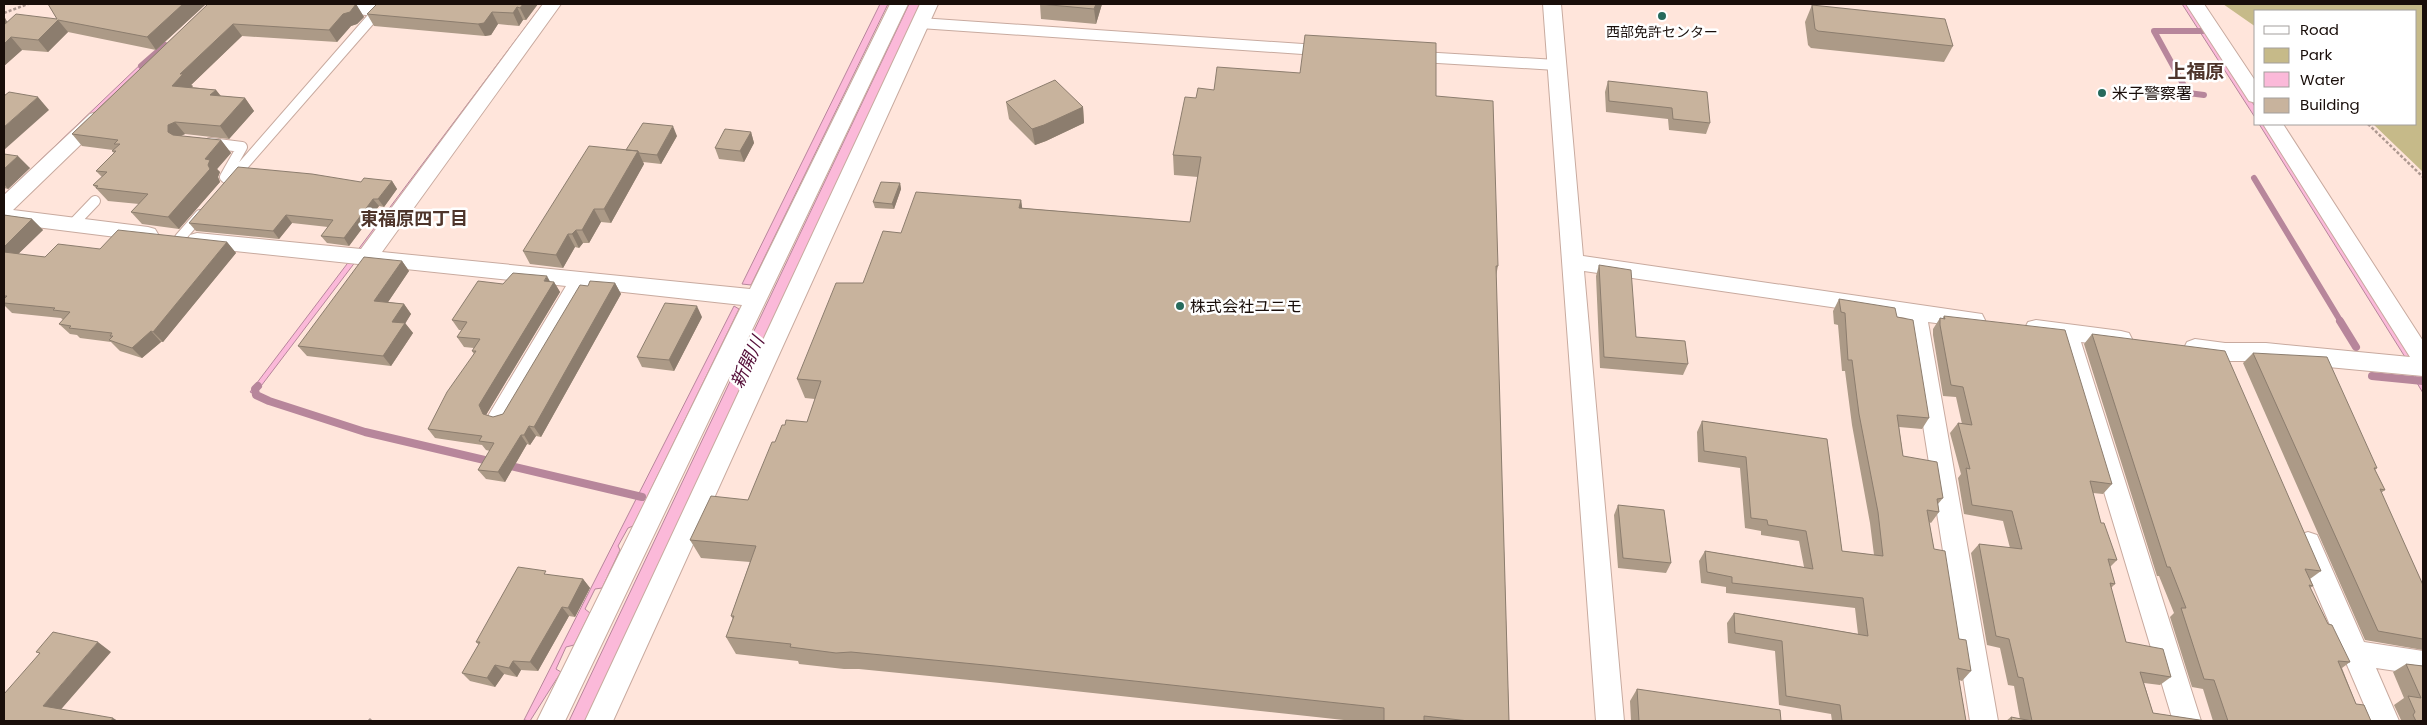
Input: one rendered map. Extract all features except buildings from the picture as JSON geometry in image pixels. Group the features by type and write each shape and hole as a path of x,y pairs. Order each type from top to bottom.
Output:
{"street":[{"path":"294,4 381,7"},
{"path":"367,257 552,4"},
{"path":"551,721 899,4"},
{"path":"1552,4 1610,721"},
{"path":"2195,4 2254,94"},
{"path":"599,721 925,14"},
{"path":"6,205 110,105"},
{"path":"2274,125 2423,359"},
{"path":"6,205 73,224 180,238 756,298"},
{"path":"1572,262 1992,322"},
{"path":"500,416 582,280"},
{"path":"1916,312 1984,721"},
{"path":"2020,326 2146,342"},
{"path":"2067,332 2187,721"},
{"path":"2176,346 2225,352 2266,352 2412,366"},
{"path":"2225,352 2237,379"},
{"path":"2300,525 2385,721"},
{"path":"2356,653 2423,663"}],"lane":[{"path":"203,143 242,147 228,169 225,177 227,184 381,7"},
{"path":"925,14 1328,50"},
{"path":"1407,56 1556,66"},
{"path":"73,224 95,201"},
{"path":"180,238 205,209"}],"path":[{"path":"4,13 28,4"},
{"path":"2369,125 2423,177"}],"green space":[{"path":"2223,4 2423,4 2423,172 2374,125 2417,125 2417,10 2254,10 2254,26"}],"water":[{"path":"880,4 888,4 751,285 742,284"},
{"name":"新開川","path":"909,4 922,4 589,721 569,721"},
{"path":"2182,4 2189,4 2254,105 2254,116"},
{"path":"542,5 547,5 362,251 357,251"},
{"path":"144,61 148,62 13,190 9,190"},
{"path":"2260,125 2267,125 2419,360 2423,367 2423,393 2417,383 2415,373"},
{"path":"350,260 356,261 255,394 250,392"},
{"path":"734,306 739,309 633,526 628,528 618,546 620,550 602,588 595,589 585,609 590,613 574,645 566,647 556,669 561,672 530,721 524,720"}],"waterway":[{"path":"2203,31 2154,31 2188,93 2204,95"},
{"path":"141,66 165,45"},
{"path":"2254,178 2341,322"},
{"path":"2340,321 2356,347"},
{"path":"2372,376 2423,381"},
{"path":"258,386 255,389 256,395 269,401 365,432 493,462"},
{"path":"506,465 642,497"}],"place":[{"name":"西部免許センター","path":"1662,16"},
{"name":"米子警察署","path":"2102,93"},
{"name":"株式会社ユニモ","path":"1180,306"}],"district":[{"name":"上福原","path":"2196,71"},
{"name":"東福原四丁目","path":"414,218"}]}
